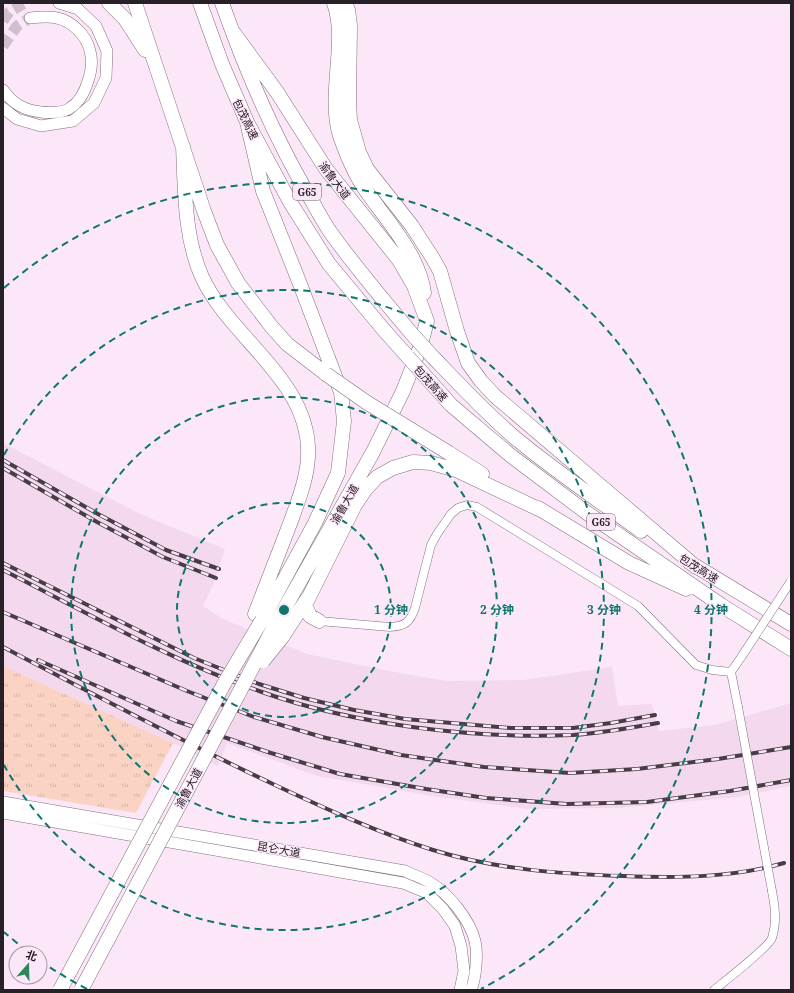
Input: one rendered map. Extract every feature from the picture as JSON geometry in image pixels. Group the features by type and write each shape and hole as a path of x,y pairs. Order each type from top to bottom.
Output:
{"highway":[{"path":"109,3 117,10 128,24 160,77"},
{"path":"135,3 217,246 238,283 271,326 287,344 366,402 629,563 721,606"},
{"name":"包茂高速","path":"200,3 222,64 246,122 290,202 329,264 383,329 451,405 510,455 587,513 721,606 791,649"},
{"name":"包茂高速","path":"222,3 232,32 265,110 300,180 330,232 369,285 432,356 462,388 514,436 574,483 651,538 791,624"},
{"path":"334,3 338,23 336,111 340,136 353,168 362,184 397,233 414,260 423,284 427,321"},
{"path":"345,3 350,25 350,120 359,152 367,169 415,232 440,271 463,350 473,371 495,396 696,567"},
{"name":"渝鲁大道","path":"81,990 241,689 279,632 376,445 403,391 420,348 427,321 414,286 399,260 326,169 277,92 232,32"},
{"path":"246,122 263,191 341,392 344,421 338,473 315,523 259,617"},
{"path":"183,146 185,198 190,239 202,277 208,289 224,312 279,377 292,395 307,433 308,458 303,485 259,617"},
{"path":"319,621 310,616 306,611 305,605 355,505 365,490 377,477 393,468 413,462 431,463 456,470 545,512"},
{"path":"292,624 310,596"},
{"name":"渝鲁大道","path":"60,990 259,617"},
{"path":"279,632 292,624 319,621"}],"street":[{"path":"3,108 17,119 41,126 73,121 94,103 106,78 107,51 96,26 78,9 60,3"},
{"path":"3,90 10,100 29,110 50,113 70,109 84,93 91,71 90,51 84,37 73,26 59,18 46,16 30,18"},
{"path":"319,621 390,627 400,626 408,622 415,608 431,545 451,514 458,508 467,505 477,507 638,606 696,665 712,670 731,672"},
{"path":"714,990 761,951 772,939 776,914 731,672 791,581"},
{"name":"昆仑大道","path":"3,802 405,871 431,883 449,897 465,919 475,941 476,970 471,990"},
{"path":"3,813 403,883 427,893 443,909 455,926 461,946 464,971 460,990"}],"shaded area":[{"path":"3,443 138,513 225,549 214,583 203,606 223,619 307,654 447,681 523,680 612,667 618,706 652,704 659,731 715,725 791,703 791,786 737,797 620,808 528,809 439,797 317,776 227,743 218,766 173,743 3,666"}],"green space":[{"path":"3,666 173,743 136,813 3,791"}],"tunnel":[{"path":"3,21 9,12 25,3"},
{"path":"3,46 17,26 30,18"}],"railway":[{"path":"3,460 98,514 166,550 219,569"},
{"path":"3,468 97,522 163,557 216,578"},
{"path":"3,563 194,658 259,684 304,698 354,710 405,719 511,728 573,728 655,715"},
{"path":"3,570 129,635 193,665 259,691 334,713 414,727 495,735 573,735 605,732 658,723"},
{"path":"3,612 187,691 254,717 322,737 401,755 484,767 570,773 637,769 718,759 791,747"},
{"path":"3,647 172,735 241,769 353,820 433,850 479,862 503,866 575,874 643,877 704,876 744,872 784,863"},
{"path":"38,660 176,721 271,753 340,774 426,789 486,798 567,804 647,802 730,791 791,780"}]}
